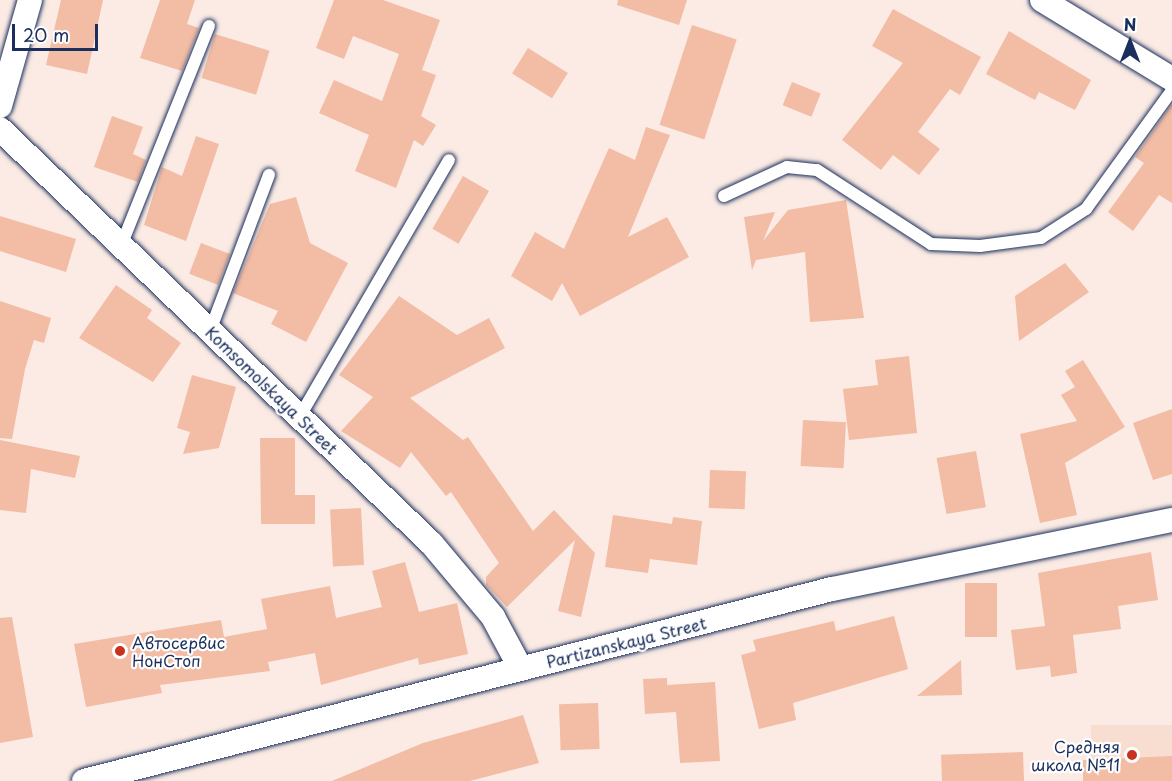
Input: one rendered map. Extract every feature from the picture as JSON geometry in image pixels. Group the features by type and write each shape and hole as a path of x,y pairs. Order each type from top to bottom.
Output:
{"street":[{"path":"0,106 30,0"},
{"path":"1042,0 1172,79"},
{"name":"Komsomolskaya Street","path":"0,129 431,543 493,617 521,669"},
{"name":"Partizanskaya Street","path":"84,781 832,589 1172,520"}],"lane":[{"path":"121,246 208,26"},
{"path":"724,196 787,168 817,170 931,244 980,246 1041,238 1086,209 1172,90"},
{"path":"300,416 449,160"},
{"path":"210,331 269,175"}],"shaded area":[{"name":"Средняя школа №11","path":"1091,725 1172,725 1172,781 1091,781"}],"building":[{"path":"61,0 103,0 87,74 46,65"},
{"path":"160,0 195,0 187,24 199,28 182,71 140,58"},
{"path":"334,0 383,0 440,20 422,70 436,75 421,116 436,125 423,146 414,140 396,188 355,171 369,135 319,113 334,80 382,101 399,54 353,36 344,59 316,48"},
{"path":"618,0 687,0 679,25 617,5"},
{"path":"893,9 981,57 960,95 950,89 918,132 940,149 919,175 893,155 881,170 842,140 903,63 872,46"},
{"path":"692,25 737,40 704,139 660,125"},
{"path":"1009,31 1091,80 1075,110 1039,92 1035,100 986,74"},
{"path":"215,34 270,51 256,95 202,78"},
{"path":"528,48 568,73 552,98 512,73"},
{"path":"792,82 821,94 811,117 783,105"},
{"path":"1172,104 1172,203 1159,195 1133,231 1108,212 1144,163 1135,157"},
{"path":"112,116 143,127 133,154 146,160 138,182 94,167"},
{"path":"646,127 670,135 628,237 667,217 689,257 580,316 562,283 552,301 511,276 535,232 564,249 609,148 635,160"},
{"path":"196,136 219,144 186,241 144,225 162,167 182,176"},
{"path":"463,176 489,191 458,244 432,229"},
{"path":"296,197 310,243 348,263 306,342 271,324 278,311 233,293 270,204"},
{"path":"846,200 864,318 810,322 805,252 756,260 752,270 744,217 775,212 763,241 788,210"},
{"path":"0,216 76,239 66,272 0,251"},
{"path":"201,243 230,254 218,285 189,274"},
{"path":"1065,263 1089,292 1019,341 1015,296"},
{"path":"116,285 152,310 147,318 181,343 153,382 79,338"},
{"path":"399,296 457,335 489,318 505,348 410,398 463,440 468,437 533,531 554,510 595,553 581,617 558,611 575,540 507,607 486,585 486,577 499,563 451,492 446,496 411,452 400,468 341,431 373,397 339,375"},
{"path":"0,301 51,318 44,343 34,340 25,369 12,439 0,438"},
{"path":"909,356 917,433 849,440 843,389 878,385 875,360"},
{"path":"1083,360 1125,427 1065,463 1077,515 1040,523 1020,434 1077,421 1061,395 1075,387 1065,371"},
{"path":"192,375 236,387 219,448 183,454 190,432 177,428"},
{"path":"1172,409 1172,474 1153,480 1133,423"},
{"path":"803,420 846,422 844,468 801,466"},
{"path":"260,438 295,438 295,495 315,495 315,524 261,524"},
{"path":"0,440 80,456 75,478 31,469 26,513 0,510"},
{"path":"976,451 986,507 947,514 937,458"},
{"path":"710,470 746,471 745,509 709,508"},
{"path":"361,508 364,565 333,567 330,510"},
{"path":"613,515 672,524 673,517 702,521 697,565 650,559 648,573 605,567"},
{"path":"1151,552 1158,600 1118,606 1121,629 1073,635 1077,673 1051,677 1050,666 1016,670 1011,630 1045,626 1038,573"},
{"path":"405,562 419,612 457,603 468,654 419,665 418,658 321,685 315,653 268,662 270,671 160,685 162,693 86,707 74,644 221,620 224,637 267,629 261,599 330,586 336,618 382,607 372,571"},
{"path":"965,583 997,583 997,637 965,637"},
{"path":"894,616 908,669 793,703 796,720 759,729 741,655 756,651 753,640 834,621 836,631"},
{"path":"12,617 33,737 0,743 0,618"},
{"path":"961,660 962,695 917,696"},
{"path":"667,678 667,685 715,682 720,761 680,763 676,712 645,714 643,679"},
{"path":"598,703 600,749 561,750 559,704"},
{"path":"523,715 539,763 470,781 332,781 423,743"},
{"path":"1023,752 1024,781 942,781 941,755"},
{"path":"1172,756 1172,781 1083,781 1083,760"}],"place":[{"name":"Автосервис НонСтоп","path":"120,651"},
{"name":"Средняя школа №11","path":"1132,755"}]}
